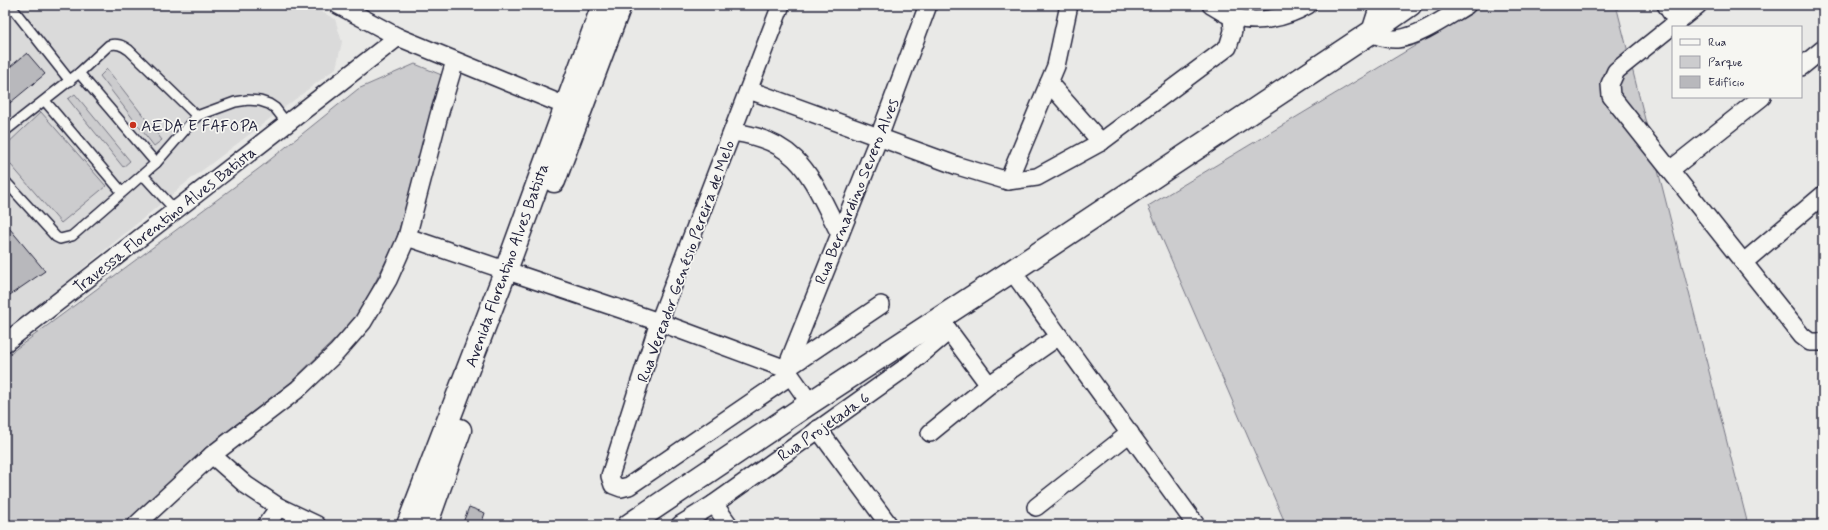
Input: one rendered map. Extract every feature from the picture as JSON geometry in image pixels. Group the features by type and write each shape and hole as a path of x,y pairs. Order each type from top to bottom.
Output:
{"main road":[{"name":"Avenida Florentino Alves Batista","path":"419,518 512,273 572,109 603,5"},
{"name":"Avenida Florentino Alves Batista","path":"572,109 620,5"},
{"path":"629,525 810,403 944,325 1012,272 1410,5"}],"street":[{"name":"Rua Vereador Genésio Pereira de Melo","path":"781,5 749,90 741,133 659,322 610,476 611,482 613,485 621,488 629,486 788,372"},
{"name":"Rua Bernardino Severo Alves","path":"788,372 840,234 879,137 928,5"},
{"path":"1008,181 1042,96 1056,66 1070,5"},
{"path":"1211,5 1232,16 1255,21 1278,17 1308,5"},
{"path":"1379,5 1370,33 1386,39 1398,39 1418,32 1467,5"},
{"path":"1666,5 1678,22"},
{"path":"1673,26 1698,5"},
{"path":"347,7 398,37 572,109"},
{"path":"749,90 958,166 1008,181 1037,177 1101,142 1228,47 1233,31 1232,16"},
{"path":"1672,27 1616,70 1610,84 1611,96 1802,336 1810,342 1823,342"},
{"name":"Travessa Florentino Alves Batista","path":"5,343 398,37"},
{"path":"1802,65 1823,49"},
{"path":"136,525 212,455 298,389 337,352 363,322 388,280 407,238 439,115 455,61"},
{"path":"1049,83 1101,142"},
{"path":"1670,170 1761,98"},
{"path":"741,133 774,143 796,158 808,173 840,234"},
{"path":"1744,262 1823,194"},
{"path":"407,238 659,322 788,372 810,403"},
{"path":"1012,272 1130,433 1187,521"},
{"path":"788,372 881,306"},
{"path":"944,325 989,385"},
{"name":"Rua Projetada 6","path":"680,525 714,504 905,368 944,325"},
{"path":"930,434 989,385 1059,336"},
{"path":"818,429 889,525"},
{"path":"1036,507 1130,433"},
{"path":"212,455 246,485 279,508 317,525"},
{"path":"714,504 729,525"},
{"path":"266,525 279,508"}],"lane":[{"path":"10,5 70,81"},
{"path":"5,131 70,81 109,45 122,45 129,50 197,116"},
{"path":"79,72 156,163"},
{"path":"45,100 122,192"},
{"path":"5,181 60,240 72,236 143,175 156,163 197,116 235,102 248,100 260,101 275,108 282,117 285,125"},
{"path":"143,175 176,210"}],"shaded area":[{"name":"AEDA E FAFOPA","path":"5,5 309,5 335,19 342,42 336,68 187,182 5,333"}],"green space":[{"path":"1483,5 1616,5 1748,525 1286,525 1148,206"},
{"path":"415,64 444,76 395,243 357,318 290,383 204,449 126,525 5,525 5,357 261,167 358,89"},
{"path":"107,69 162,140 154,146 100,76"},
{"path":"75,94 130,161 123,167 68,99"},
{"path":"41,112 106,186 61,223 5,158 5,146"}],"building":[{"path":"27,53 45,74 5,107 5,71"},
{"path":"5,223 45,271 7,297 5,293"},
{"path":"469,507 485,513 481,525 462,525"}],"place":[{"name":"AEDA E FAFOPA","path":"133,125"}]}
